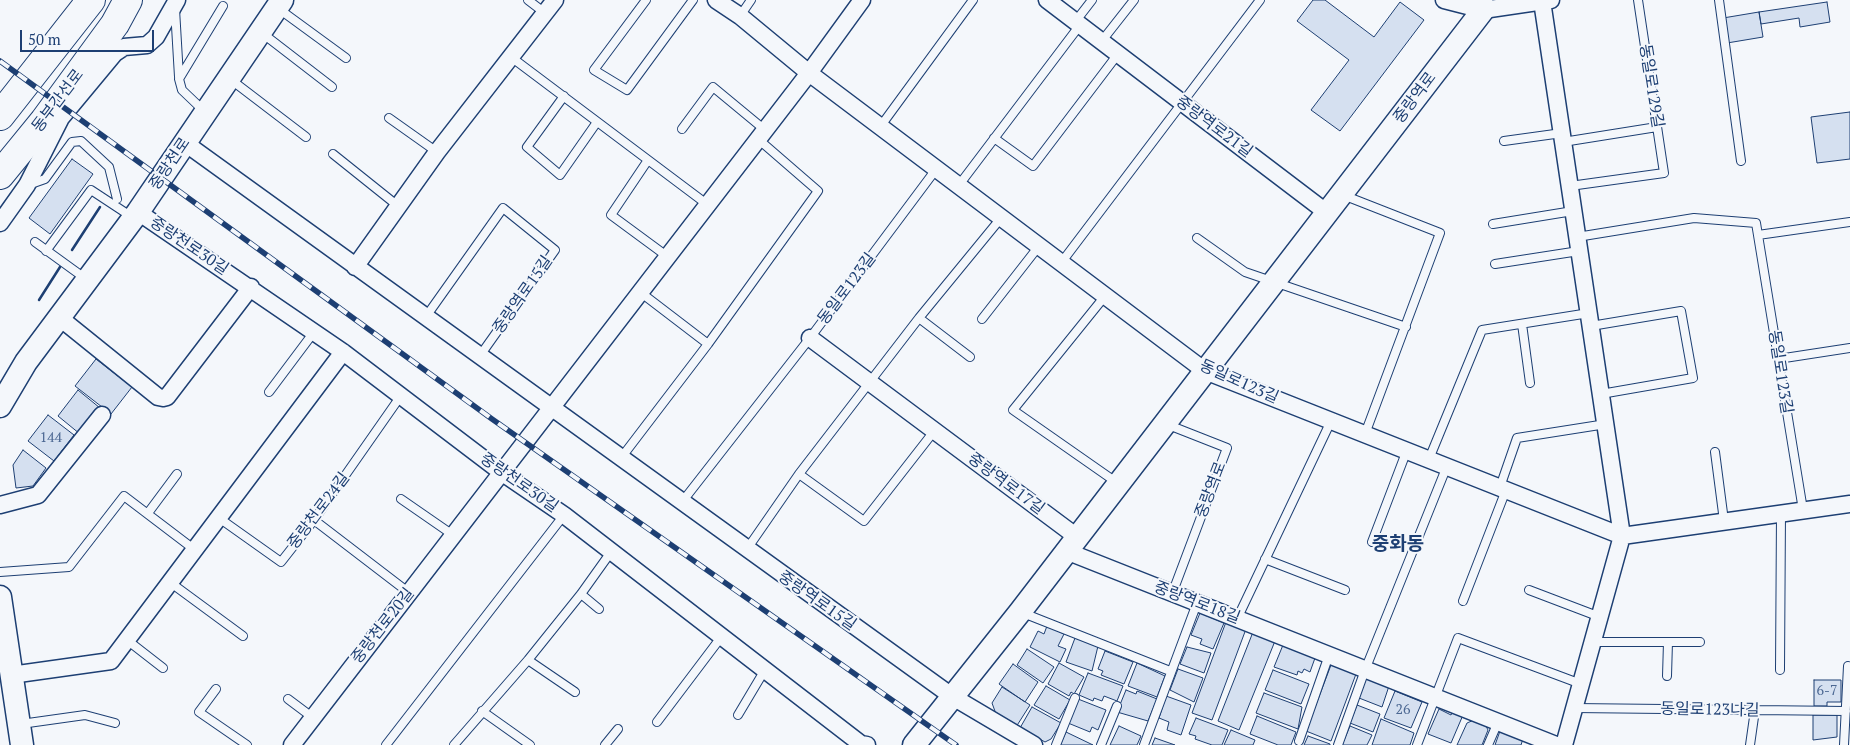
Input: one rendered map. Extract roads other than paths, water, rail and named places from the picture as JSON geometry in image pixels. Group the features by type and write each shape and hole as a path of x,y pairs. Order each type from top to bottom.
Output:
{"highway":[{"path":"0,116 91,0"},
{"name":"동부간선로","path":"0,175 50,112 115,24 128,0"}],"street":[{"path":"355,267 437,152 555,0"},
{"name":"동일로123길","path":"716,0 740,16 808,73 1205,371 1622,536 1850,504"},
{"name":"중랑천로20길","path":"292,745 668,257 862,0"},
{"name":"중랑역로21길","path":"1047,0 1326,212"},
{"path":"1444,0 1482,5 1546,1 1562,138 1622,536 1564,745"},
{"path":"0,223 28,185 61,118 115,53 124,48 147,44 152,41 176,3"},
{"name":"중랑천로","path":"0,406 26,362 136,215 280,4"},
{"name":"중랑역로","path":"914,745 1020,612 1274,283 1482,5"},
{"name":"중랑역로15길","path":"185,143 550,409 953,697 1034,745"},
{"name":"중랑천로30길","path":"136,215 251,287 343,352 501,472 564,515 610,552 766,668 862,745"},
{"path":"60,318 163,398 167,396 251,287"},
{"name":"중랑역로17길","path":"810,338 869,384 935,430 1071,544"},
{"path":"11,675 111,661 343,352"},
{"path":"0,505 38,495 102,415"},
{"name":"중랑역로18길","path":"1071,544 1172,594 1556,745"},
{"path":"0,597 2,625 20,734"}],"lane":[{"path":"528,0 545,13"},
{"path":"646,0 594,70 627,90 693,0"},
{"path":"740,16 751,0"},
{"path":"880,127 972,0"},
{"path":"959,185 1078,23 1092,0"},
{"path":"1101,42 1134,0"},
{"path":"1061,263 1260,0"},
{"name":"동일로129길","path":"1569,186 1664,173 1638,0"},
{"path":"1719,0 1741,161"},
{"path":"176,3 179,79 182,90 206,112"},
{"name":"중랑천로","path":"280,4 346,58"},
{"path":"179,79 223,6"},
{"path":"260,32 332,86"},
{"path":"994,138 1033,166 1118,54"},
{"path":"510,56 708,204"},
{"path":"229,78 306,137"},
{"path":"620,459 708,344 818,191 713,87 682,129"},
{"path":"564,96 527,148 560,175 597,122"},
{"path":"389,118 437,152"},
{"path":"1504,141 1562,138 1657,127"},
{"path":"28,185 45,179 72,142 81,141 109,167 117,199"},
{"path":"333,154 398,206"},
{"path":"648,160 610,216 668,257"},
{"name":"동일로123길","path":"810,338 936,168"},
{"path":"46,251 91,190 136,215"},
{"path":"1341,194 1440,233 1365,434"},
{"name":"중랑역로15길","path":"425,318 503,208 555,250 479,357"},
{"path":"1493,224 1574,211"},
{"path":"746,550 799,474 919,318 1001,218"},
{"path":"1495,264 1694,218 1756,223 1758,235 1850,222"},
{"name":"동일로123길","path":"1758,235 1803,510"},
{"path":"1197,238 1245,272 1406,327"},
{"path":"35,242 87,280"},
{"path":"982,319 1039,246"},
{"path":"640,292 708,344"},
{"path":"1105,296 1013,410 1118,484"},
{"path":"1429,459 1482,330 1522,324 1590,320 1681,311 1693,378 1601,394"},
{"path":"919,318 970,357"},
{"path":"1522,324 1530,383"},
{"path":"268,392 314,332"},
{"path":"681,503 810,338"},
{"path":"1778,359 1850,348"},
{"name":"중랑천로24길","path":"219,518 281,562 314,520 400,397"},
{"path":"1237,619 1331,420"},
{"name":"중랑역로","path":"1165,423 1227,448 1172,594"},
{"path":"1463,601 1503,489 1518,438 1606,424"},
{"path":"799,474 864,521 935,430"},
{"path":"1372,542 1407,450"},
{"path":"1715,452 1724,521"},
{"path":"1338,745 1365,670 1447,466"},
{"path":"148,513 177,474"},
{"path":"0,572 69,567 124,496 196,550"},
{"path":"401,499 453,535"},
{"path":"1780,670 1781,513"},
{"path":"386,745 564,515"},
{"path":"314,520 408,592"},
{"path":"454,745 528,660 581,594 610,552"},
{"path":"1265,559 1345,590"},
{"path":"171,583 243,636"},
{"path":"1529,590 1600,617"},
{"path":"581,594 600,609"},
{"path":"1144,745 1170,671 1197,603"},
{"path":"1020,612 1170,671"},
{"path":"657,722 722,636"},
{"path":"1417,745 1458,638 1581,684"},
{"path":"127,640 163,668"},
{"path":"1593,642 1700,642"},
{"name":"동일로123나길","path":"1667,676 1668,642"},
{"path":"1299,741 1329,655"},
{"path":"528,660 575,692"},
{"path":"1844,745 1848,666"},
{"path":"738,715 766,668"},
{"path":"216,689 199,712 247,745"},
{"path":"1056,745 1075,698"},
{"path":"288,699 312,717"},
{"path":"1101,745 1117,706"},
{"name":"동일로123나길","path":"1574,708 1846,711"},
{"path":"1750,745 1754,710"},
{"path":"482,711 530,745"},
{"path":"20,734 85,716 115,723"},
{"path":"1488,745 1498,722"},
{"path":"605,745 618,729"}],"railway":[{"path":"0,61 492,419 956,745"}],"district":[{"name":"중화동","path":"1398,545"}]}
